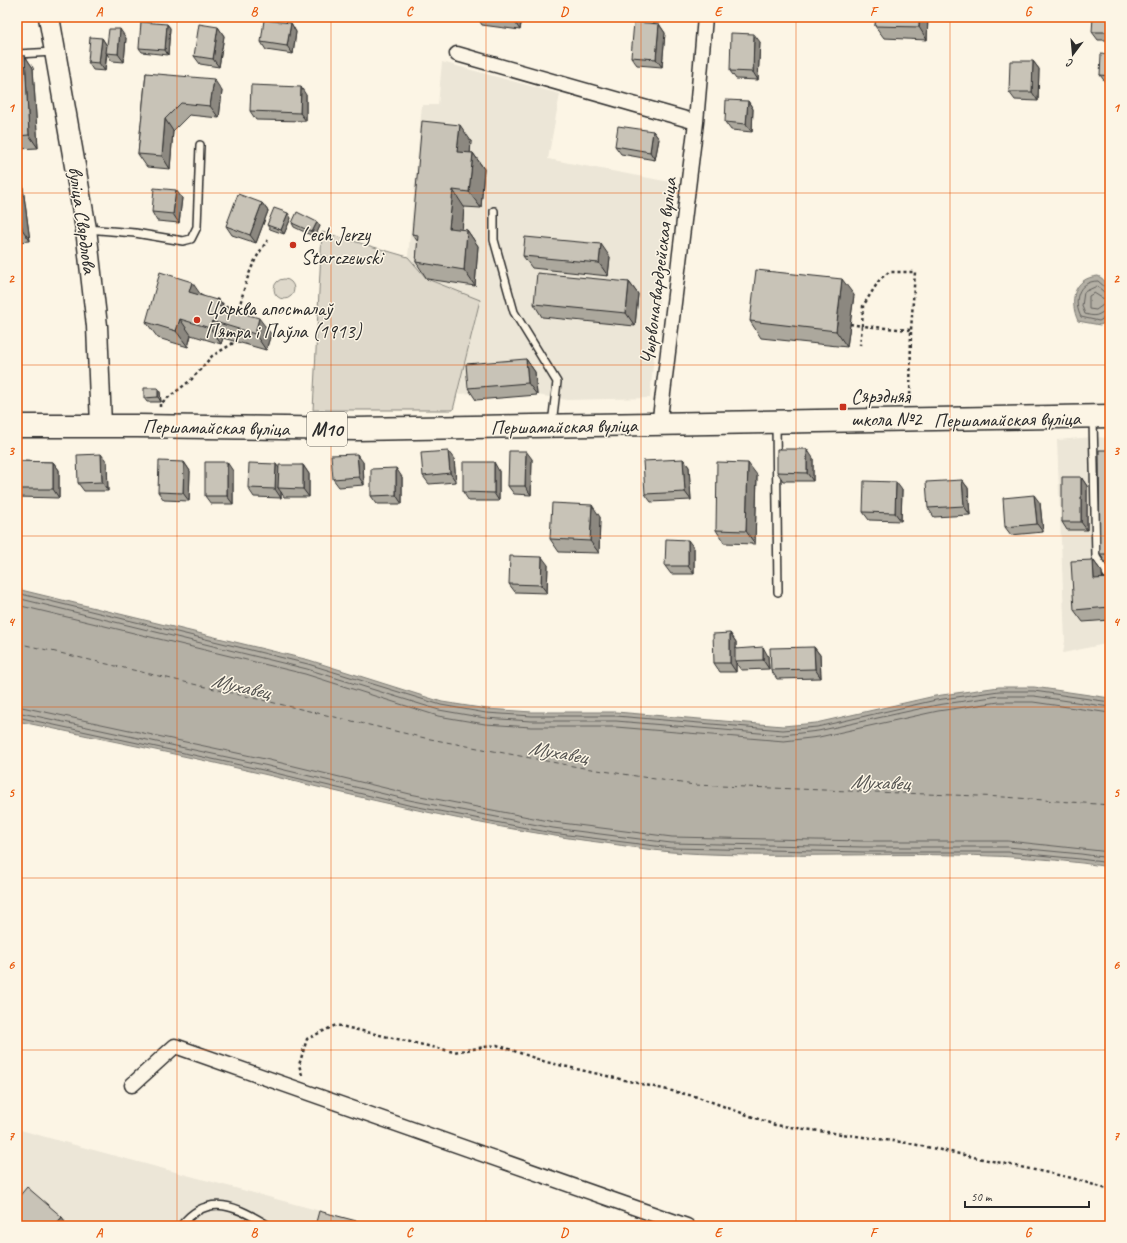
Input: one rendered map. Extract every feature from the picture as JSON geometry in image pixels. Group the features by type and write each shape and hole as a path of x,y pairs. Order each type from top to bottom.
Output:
{"main road":[{"name":"вуліца Свярдлова","path":"49,17 86,229 97,326 101,425"},
{"name":"Першамайская вуліца","path":"17,426 101,425 357,429 659,426 1102,417"}],"street":[{"name":"Чырвонагвардзейская вуліца","path":"659,426 696,122 705,17"},
{"path":"457,54 696,122"},
{"path":"132,1085 175,1046 687,1226"}],"lane":[{"path":"17,54 56,52"},
{"path":"86,229 135,233 183,241 191,239 197,227 200,145"},
{"path":"494,211 494,240 514,312 557,382 552,426"},
{"path":"1102,417 1096,557 1110,579"},
{"path":"776,423 778,592"},
{"path":"181,1226 188,1217 209,1206 230,1206 269,1226"}],"path":[{"path":"216,299 237,317 248,273 260,250 268,240"},
{"path":"860,345 863,306 880,279 889,272 915,272 910,406"},
{"path":"850,324 912,330"},
{"path":"160,410 160,404 191,380 212,356 232,344 233,341"},
{"path":"307,1092 299,1065 307,1039 336,1026 454,1052 497,1046 546,1062 698,1097 775,1125 908,1143 1072,1178 1110,1190"}],"shaded area":[{"path":"442,62 560,94 548,159 670,182 650,398 567,400 537,395 476,400 476,393 458,394 480,301 427,279 408,257 422,105 438,105"},
{"path":"322,232 408,257 427,279 480,300 453,410 313,410"},
{"path":"284,279 291,282 294,289 291,296 284,299 277,296 274,289 277,282"},
{"path":"1093,437 1110,438 1110,643 1063,653 1065,641 1057,440"},
{"path":"17,1129 60,1141 376,1226 17,1226"}],"water":[{"path":"1098,276 1107,284 1109,290 1111,303 1107,322 1100,325 1078,321 1074,306 1075,292 1083,281"},
{"name":"Мухавец","path":"17,589 309,660 442,702 487,709 532,712 616,712 783,726 816,723 935,696 999,687 1034,687 1110,698 1110,867 1056,860 1001,856 726,855 654,850 480,823 209,762 17,721"}],"building":[{"path":"480,17 515,17 514,21"},
{"path":"876,17 919,17 919,27 875,26"},
{"path":"1093,17 1110,17 1110,32 1092,32"},
{"path":"264,20 291,23 287,46 261,42"},
{"path":"141,22 167,24 165,50 139,48"},
{"path":"634,22 659,24 656,59 631,57"},
{"path":"199,24 218,27 213,59 194,56"},
{"path":"109,29 120,29 118,54 106,53"},
{"path":"731,33 754,34 753,72 730,71"},
{"path":"90,37 102,38 99,63 88,62"},
{"path":"1101,54 1110,55 1110,76 1100,75"},
{"path":"17,56 25,56 29,135 17,136"},
{"path":"1010,61 1033,61 1032,92 1009,92"},
{"path":"146,73 214,79 210,106 181,103 165,119 162,156 138,154"},
{"path":"251,85 301,87 300,113 250,111"},
{"path":"726,100 748,101 746,124 725,122"},
{"path":"422,121 460,125 457,152 473,153 469,192 453,190 449,228 467,230 464,270 416,262 418,235 412,234"},
{"path":"618,126 653,131 650,152 615,146"},
{"path":"154,188 176,190 173,214 152,212"},
{"path":"17,194 22,229 17,229"},
{"path":"238,194 262,203 250,235 226,226"},
{"path":"274,208 288,213 281,230 267,225"},
{"path":"297,212 317,222 312,232 292,223"},
{"path":"525,237 601,244 599,263 523,256"},
{"path":"756,270 842,279 836,331 750,321"},
{"path":"160,272 192,282 189,292 220,301 218,306 259,318 255,334 212,321 210,328 180,319 176,331 146,322"},
{"path":"537,273 629,282 626,313 534,304"},
{"path":"526,359 528,383 468,388 466,364"},
{"path":"144,388 158,388 158,397 144,398"},
{"path":"777,449 807,449 807,473 777,472"},
{"path":"1099,450 1110,450 1110,554 1100,554"},
{"path":"448,451 450,473 423,476 421,453"},
{"path":"509,451 526,451 525,486 508,486"},
{"path":"101,454 102,482 78,483 77,455"},
{"path":"357,454 359,477 333,479 331,455"},
{"path":"683,459 685,492 645,494 643,461"},
{"path":"17,461 53,462 53,489 17,489"},
{"path":"159,461 184,462 183,493 158,492"},
{"path":"205,462 227,462 227,496 205,496"},
{"path":"463,462 494,462 494,493 463,492"},
{"path":"717,462 748,463 746,531 716,530"},
{"path":"249,463 276,464 275,489 248,488"},
{"path":"279,465 303,465 303,489 278,488"},
{"path":"396,468 396,495 371,496 371,469"},
{"path":"1062,477 1081,477 1081,522 1062,522"},
{"path":"962,480 964,506 928,508 926,482"},
{"path":"864,481 896,482 895,513 863,512"},
{"path":"1034,495 1037,524 1005,527 1003,498"},
{"path":"552,503 592,505 590,541 550,539"},
{"path":"666,539 688,540 688,566 665,566"},
{"path":"510,556 542,557 541,585 509,584"},
{"path":"1093,560 1094,579 1110,578 1110,607 1074,610 1071,561"},
{"path":"730,633 730,663 714,663 713,634"},
{"path":"763,647 763,660 735,661 735,649"},
{"path":"814,647 815,669 771,670 770,648"},
{"path":"27,1187 62,1217 54,1226 17,1226 17,1199"},
{"path":"319,1211 375,1226 315,1226"}],"ferry route":[{"path":"17,643 425,738 578,767 694,785 1004,797 1110,805"}],"place":[{"name":"Lech Jerzy Starczewski","path":"293,245"},
{"name":"Царква апосталаў Пятра і Паўла (1913)","path":"197,320"},
{"name":"Сярэдняя школа №2","path":"843,407"}]}
